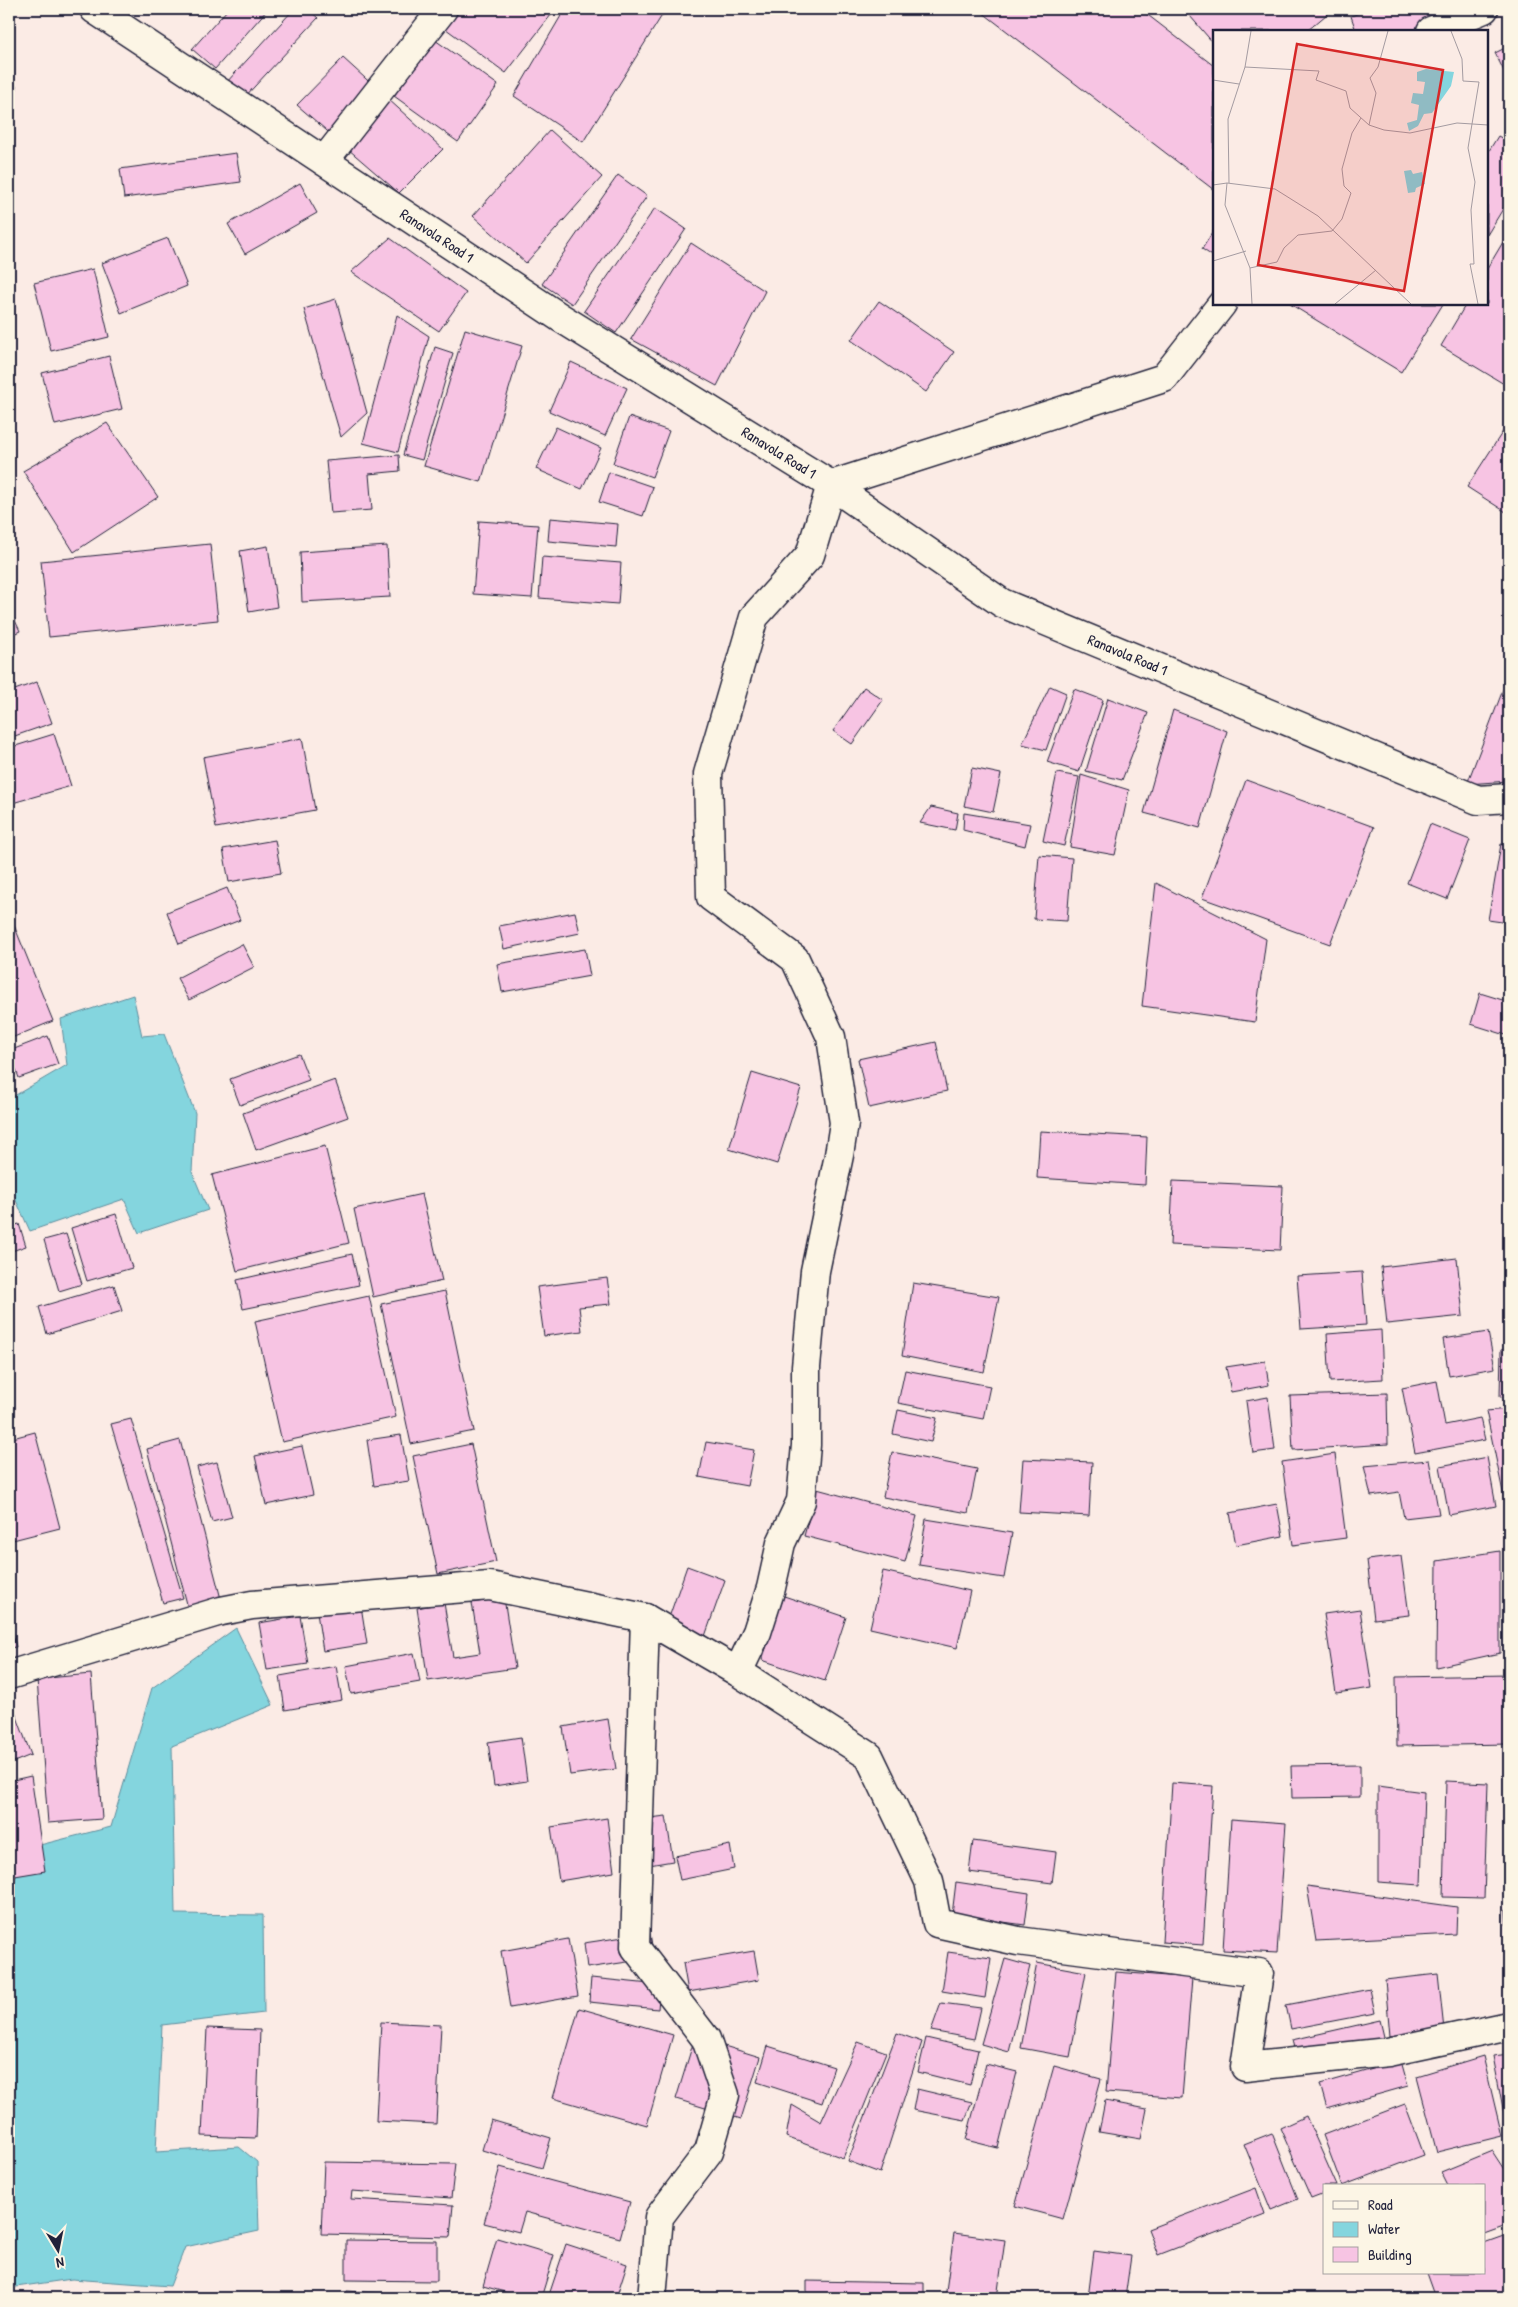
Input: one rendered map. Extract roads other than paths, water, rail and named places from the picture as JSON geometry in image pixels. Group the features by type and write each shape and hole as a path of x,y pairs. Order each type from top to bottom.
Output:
{"street":[{"name":"Ranavola Road 1","path":"94,9 561,318 831,484 1002,603 1478,800 1509,798"},
{"path":"324,161 444,9"},
{"path":"1432,30 1484,9"},
{"path":"738,1672 757,1632 771,1588 781,1543 801,1501 806,1445 806,1367 815,1272 844,1123 831,1037 795,959 711,897 708,774 754,617 810,555 831,484 1164,378 1221,305"},
{"path":"9,1675 221,1611 252,1605 490,1586 645,1618 738,1672 870,1756 929,1881 937,1923 1018,1941 1259,1973 1245,2067 1388,2052 1509,2026"},
{"path":"645,1618 635,1946 706,2039 725,2095 709,2151 659,2217 652,2298"}],"water":[{"path":"133,995 142,1036 164,1034 195,1113 192,1172 208,1210 139,1233 124,1199 30,1231 9,1185 9,1099 67,1065 61,1019"},
{"path":"236,1628 273,1705 172,1746 175,1914 263,1915 264,2013 162,2025 156,2152 239,2147 257,2162 259,2231 185,2247 170,2286 72,2279 9,2288 9,1893 28,1848 111,1827 152,1688"}]}
